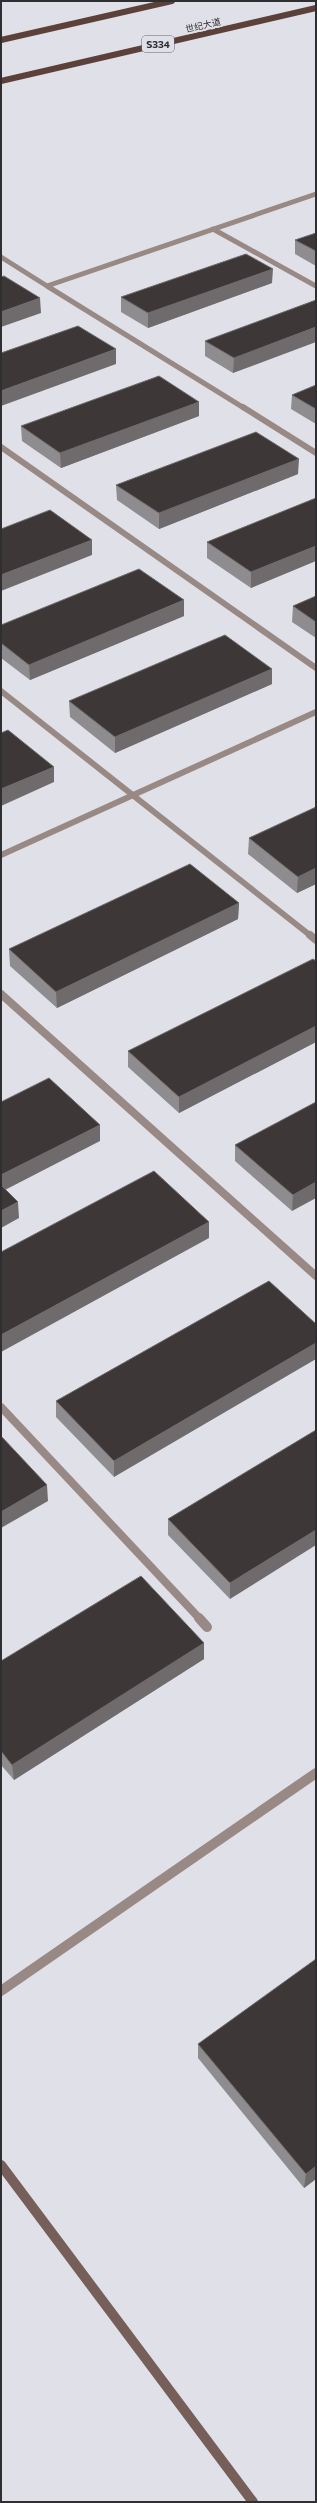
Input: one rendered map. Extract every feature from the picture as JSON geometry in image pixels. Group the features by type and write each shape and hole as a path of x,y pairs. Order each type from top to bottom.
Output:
{"main road":[{"path":"1,40 172,1"},
{"name":"世纪大道","path":"1,81 316,8"}],"street":[{"path":"47,286 316,194"},
{"path":"214,228 316,286"},
{"path":"1,257 316,453"},
{"path":"1,447 316,668"},
{"path":"1,691 316,940"},
{"path":"1,854 316,712"},
{"path":"1,994 316,1276"},
{"path":"1,1407 207,1627"},
{"path":"1,1991 316,1773"},
{"path":"1,2165 253,2502"}],"building":[{"path":"316,233 316,251 295,240"},
{"path":"246,254 273,269 148,313 121,297"},
{"path":"4,276 40,298 1,312 1,277"},
{"path":"316,300 316,327 234,358 205,341"},
{"path":"78,326 116,349 1,391 1,353"},
{"path":"159,376 199,402 60,453 21,426"},
{"path":"316,385 316,409 292,395"},
{"path":"256,432 299,459 159,513 116,485"},
{"path":"316,498 316,546 251,572 207,542"},
{"path":"50,510 92,540 1,575 1,529"},
{"path":"139,569 184,600 29,665 1,643 1,625"},
{"path":"316,596 316,622 293,606"},
{"path":"225,635 272,669 115,737 69,701"},
{"path":"8,730 54,767 1,789 1,733"},
{"path":"316,807 316,868 298,877 249,838"},
{"path":"190,864 239,903 56,992 9,949"},
{"path":"313,959 316,961 316,1026 179,1097 128,1051"},
{"path":"49,1078 100,1125 1,1175 1,1102"},
{"path":"316,1102 316,1182 293,1195 235,1145"},
{"path":"154,1171 209,1222 1,1335 1,1252"},
{"path":"1,1185 18,1202 1,1211"},
{"path":"269,1281 316,1324 316,1343 114,1461 56,1401"},
{"path":"316,1430 316,1530 230,1583 168,1519"},
{"path":"1,1436 47,1485 1,1512"},
{"path":"141,1576 204,1643 12,1765 1,1751 1,1661"},
{"path":"316,1959 316,2166 306,2174 198,2044"}]}
